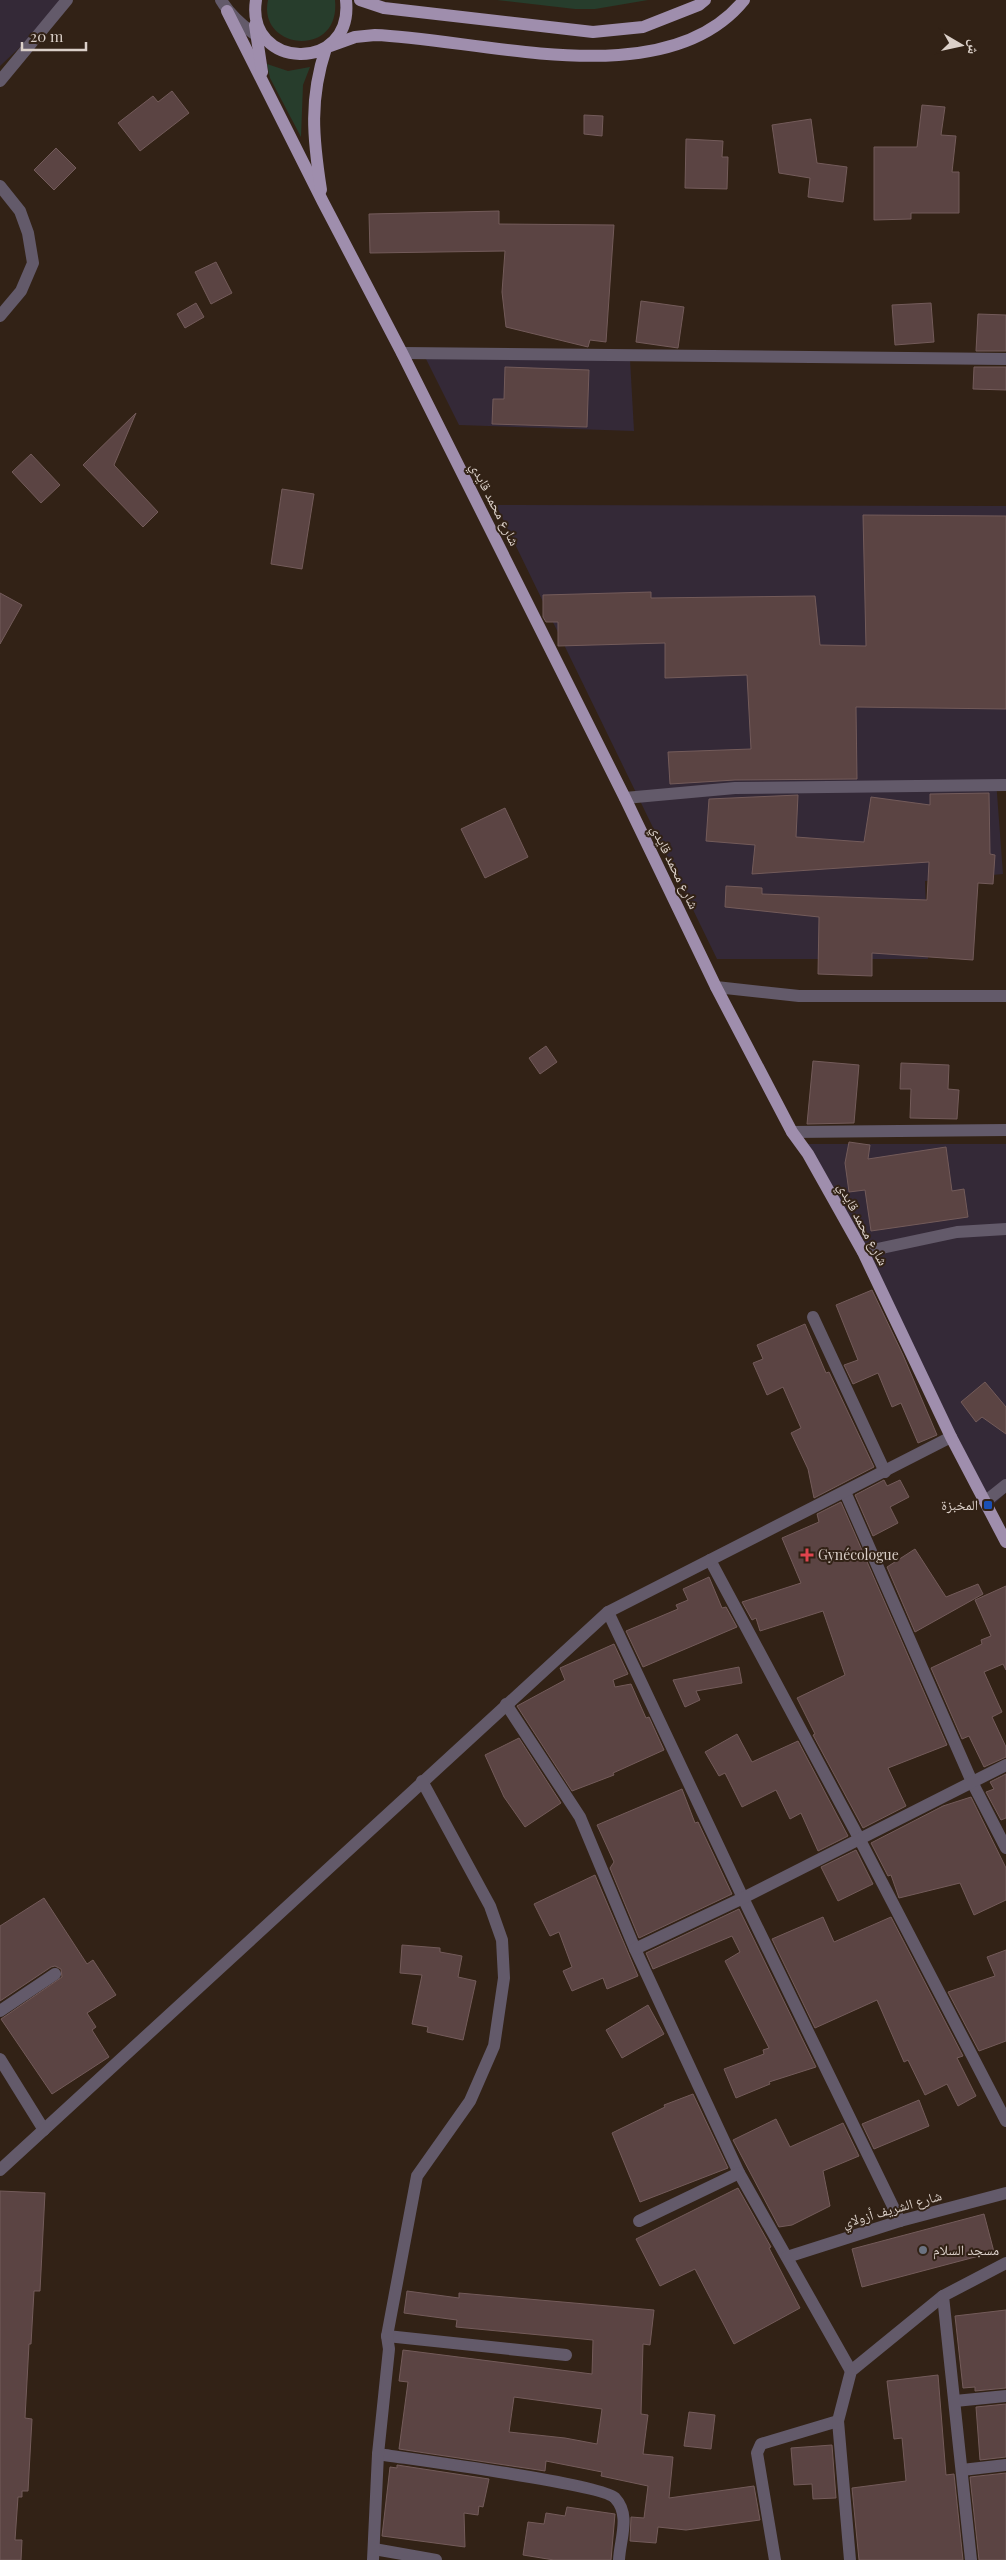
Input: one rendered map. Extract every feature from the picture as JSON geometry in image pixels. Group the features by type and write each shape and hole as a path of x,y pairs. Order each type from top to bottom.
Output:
{"main road":[{"path":"322,202 314,146 313,106 315,87 328,47 339,36 345,24 346,0"},
{"path":"360,0 368,5 384,8 593,32 643,27 699,5 705,0"},
{"path":"256,4 261,32 275,47 288,53 301,55 314,54 356,37 375,35 565,55 611,56 655,51 691,41 735,11 744,0"},
{"path":"256,4 257,36 265,87"},
{"name":"شارع محمد قايدي","path":"224,5 322,202 402,352 625,798 716,988 792,1132 808,1154 863,1252 951,1437 1006,1542"}],"street":[{"path":"0,81 67,0"},
{"path":"224,5 257,36 275,47"},
{"path":"0,186 20,211 28,233 33,263 21,291 0,316"},
{"path":"402,352 1006,359"},
{"path":"625,798 735,788 1006,785"},
{"path":"716,988 799,996 1006,996"},
{"path":"792,1132 1006,1130"},
{"path":"863,1252 957,1232 1006,1229"},
{"path":"813,1317 885,1472"},
{"path":"0,2170 608,1612 951,1437"},
{"path":"986,1501 1006,1485"},
{"path":"845,1492 972,1782 1006,1848"},
{"path":"710,1560 860,1840 1006,2121"},
{"path":"608,1612 743,1898 900,2221"},
{"path":"506,1704 580,1817 635,1949 739,2173 851,2371"},
{"path":"635,1949 860,1840 1006,1765"},
{"path":"422,1782 490,1906 502,1940 504,1978 494,2046 470,2101 417,2176 387,2336 389,2349 378,2454 373,2554 436,2560"},
{"path":"0,2011 55,1974"},
{"path":"0,2059 44,2130"},
{"path":"639,2222 739,2173"},
{"name":"شارع الشريف أزولاي","path":"787,2257 900,2221 1006,2193"},
{"path":"850,2560 838,2421 851,2371 943,2296 1006,2263"},
{"path":"943,2296 971,2560"},
{"path":"387,2336 566,2354"},
{"path":"955,2401 1006,2396"},
{"path":"776,2560 757,2453 758,2448 761,2444 838,2421"},
{"path":"378,2454 575,2485 613,2496 621,2506 625,2522 619,2560"},
{"path":"962,2470 1006,2465"}],"shaded area":[{"path":"0,0 70,0 0,66"},
{"path":"424,355 630,359 634,431 459,425"},
{"path":"496,505 1006,506 1006,780 996,780 1003,874 925,881 928,959 717,959"},
{"path":"806,1144 1006,1144 1006,1493 984,1513"}],"green space":[{"path":"268,0 335,0 333,19 326,32 314,39 300,41 286,38 275,29 268,17"},
{"path":"497,0 648,0 595,9 575,9"},
{"path":"267,64 288,71 310,67 303,85 301,137 270,78"}],"building":[{"path":"172,91 189,113 140,151 118,123 153,96 158,102"},
{"path":"922,105 945,107 941,135 956,136 952,172 959,172 959,213 911,213 911,219 874,220 874,147 917,147"},
{"path":"584,115 603,116 602,136 584,134"},
{"path":"811,119 817,163 847,167 843,202 808,197 810,178 779,173 772,125"},
{"path":"686,139 723,141 722,157 728,157 727,189 685,188"},
{"path":"56,148 76,168 54,190 34,170"},
{"path":"499,211 499,224 614,225 606,342 590,340 588,347 506,327 502,292 505,251 370,253 369,214"},
{"path":"216,262 232,293 211,304 195,272"},
{"path":"641,301 684,307 678,348 636,342"},
{"path":"196,303 204,317 185,328 177,314"},
{"path":"931,303 934,342 895,345 892,305"},
{"path":"978,314 1006,315 1006,351 976,351"},
{"path":"505,367 589,370 587,427 492,424 493,399 504,399"},
{"path":"974,367 1006,367 1006,390 973,389"},
{"path":"136,413 114,465 158,512 143,527 83,465"},
{"path":"31,454 60,485 41,503 12,472"},
{"path":"282,489 314,494 302,569 271,564"},
{"path":"863,515 1006,516 1006,709 856,707 857,779 735,780 670,784 668,752 751,749 747,675 665,678 665,643 558,646 558,622 546,622 543,617 543,595 651,592 651,598 815,596 820,645 866,646"},
{"path":"0,593 22,605 0,644"},
{"path":"989,793 990,854 995,855 993,884 978,883 973,960 872,953 872,976 818,974 819,917 725,907 726,886 762,888 762,894 927,900 929,862 752,874 755,845 706,841 709,799 798,795 796,837 864,842 871,797 930,805 930,794"},
{"path":"505,808 528,857 485,878 461,829"},
{"path":"546,1046 557,1062 540,1074 529,1058"},
{"path":"813,1061 859,1065 854,1123 807,1124"},
{"path":"901,1063 949,1065 948,1089 959,1090 957,1119 910,1118 911,1089 900,1089"},
{"path":"849,1142 870,1145 868,1159 946,1147 952,1191 964,1189 968,1217 871,1231 865,1190 849,1192 845,1163"},
{"path":"872,1290 903,1355 937,1435 918,1443 901,1403 892,1407 878,1373 853,1384 844,1365 858,1360 836,1305"},
{"path":"805,1324 826,1373 829,1372 874,1467 814,1498 808,1469 791,1433 801,1428 783,1387 767,1395 753,1363 763,1359 757,1345"},
{"path":"985,1382 1006,1407 1006,1434 982,1417 976,1422 961,1402"},
{"path":"884,1480 887,1486 900,1480 909,1497 890,1507 898,1523 873,1536 855,1495"},
{"path":"841,1502 947,1745 888,1768 906,1806 863,1828 813,1735 815,1734 797,1698 845,1675 823,1611 760,1631 756,1618 752,1620 742,1602 801,1583 782,1538 819,1522 817,1514"},
{"path":"915,1549 946,1597 978,1584 983,1594 915,1632 887,1567"},
{"path":"709,1577 722,1608 726,1607 737,1627 643,1667 626,1631 678,1609 676,1605 688,1600 683,1589"},
{"path":"1006,1586 1006,1670 1003,1664 984,1672 1002,1712 992,1717 1006,1747 1006,1757 984,1767 969,1736 962,1739 931,1668 982,1644 981,1640 991,1636 975,1600"},
{"path":"614,1644 628,1674 613,1680 615,1687 631,1684 646,1718 649,1717 664,1750 613,1773 614,1775 572,1791 517,1706 565,1680 560,1668"},
{"path":"739,1667 742,1683 696,1691 700,1700 685,1707 673,1680"},
{"path":"737,1734 752,1762 798,1741 848,1836 818,1851 801,1813 790,1819 776,1790 742,1807 725,1773 719,1776 705,1752"},
{"path":"519,1738 561,1803 525,1827 504,1797 485,1755"},
{"path":"1006,1774 1006,1818 1001,1820 986,1792 994,1789 990,1782"},
{"path":"682,1789 695,1823 698,1822 732,1894 639,1938 610,1868 614,1862 597,1825"},
{"path":"971,1797 1006,1868 1006,1900 974,1915 960,1883 899,1898 891,1875 888,1876 871,1843 943,1806"},
{"path":"856,1850 873,1884 838,1901 821,1867"},
{"path":"595,1875 638,1976 607,1989 603,1978 572,1991 563,1971 572,1967 559,1932 550,1936 534,1904"},
{"path":"44,1898 87,1964 93,1960 116,1995 87,2013 96,2027 92,2030 109,2057 52,2094 1,2019 62,1977 61,1969 55,1966 51,1967 0,2001 0,1926"},
{"path":"739,1909 816,2067 769,2082 770,2084 736,2098 724,2069 764,2054 763,2050 769,2048 725,1961 740,1952 732,1936 653,1969 646,1953"},
{"path":"823,1917 834,1942 891,1917 963,2056 957,2058 976,2096 958,2106 947,2084 925,2095 908,2060 904,2062 877,2000 815,2028 772,1939"},
{"path":"402,1945 440,1948 440,1952 462,1956 458,1977 476,1981 463,2040 427,2032 428,2027 412,2024 422,1975 400,1973"},
{"path":"1006,1950 1006,2041 979,2051 948,1992 995,1976 987,1957"},
{"path":"648,2005 664,2034 622,2058 606,2030"},
{"path":"693,2094 728,2168 640,2202 612,2133 665,2107 664,2105"},
{"path":"919,2100 929,2126 874,2149 862,2124"},
{"path":"776,2119 790,2147 843,2123 859,2156 823,2171 830,2206 792,2225 779,2227 733,2140"},
{"path":"738,2188 771,2247 769,2248 800,2308 734,2344 695,2269 660,2286 636,2239"},
{"path":"0,2191 45,2193 40,2291 34,2291 31,2344 29,2344 25,2418 32,2419 28,2491 22,2491 22,2497 18,2497 15,2540 22,2540 21,2560 0,2560"},
{"name":"مسجد السلام","path":"984,2214 994,2252 862,2287 852,2249"},
{"path":"407,2291 459,2298 459,2293 654,2310 650,2345 643,2344 641,2414 648,2415 643,2454 673,2457 669,2498 754,2486 760,2520 686,2530 658,2527 656,2543 630,2541 631,2517 644,2518 648,2486 601,2476 602,2472 546,2461 545,2471 399,2449 408,2382 399,2381 403,2350 592,2374 593,2340 456,2327 457,2320 404,2313","holes":["514,2397 602,2409 597,2444 565,2438 509,2432"]},
{"path":"1006,2310 1006,2388 975,2391 975,2387 963,2388 955,2316"},
{"path":"938,2375 946,2475 954,2474 963,2560 859,2560 852,2488 906,2481 902,2438 894,2439 887,2381"},
{"path":"1006,2404 1006,2457 980,2460 976,2407"},
{"path":"689,2412 715,2415 711,2449 684,2446"},
{"path":"832,2445 836,2498 813,2499 812,2484 794,2485 791,2448"},
{"path":"397,2465 489,2479 483,2507 479,2506 478,2515 464,2513 465,2547 382,2536 390,2467 397,2468"},
{"path":"1006,2473 1006,2560 979,2560 970,2477"},
{"path":"567,2507 615,2514 611,2560 554,2560 523,2555 528,2522 544,2524 546,2513 565,2516"}],"place":[{"name":"المخبزة","path":"988,1505"},
{"name":"Gynécologue","path":"807,1555"},
{"name":"مسجد السلام","path":"923,2250"}]}
